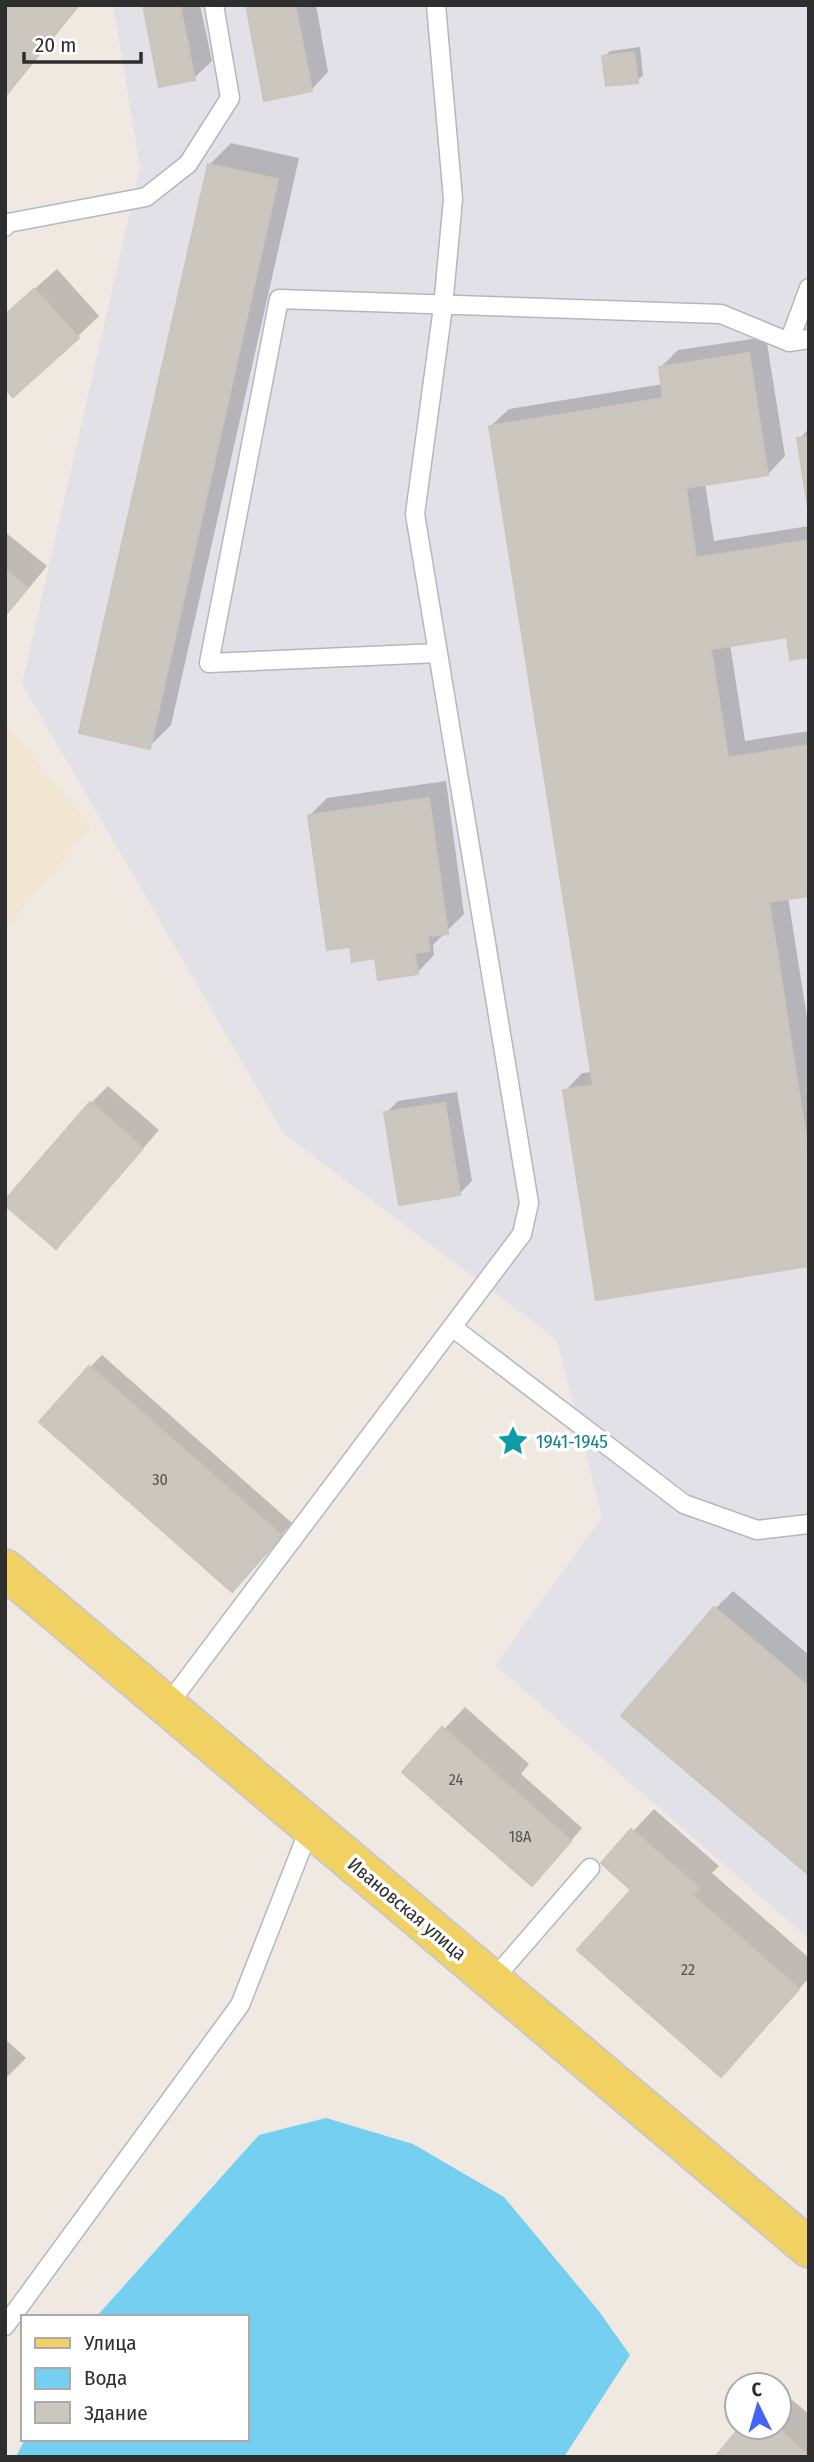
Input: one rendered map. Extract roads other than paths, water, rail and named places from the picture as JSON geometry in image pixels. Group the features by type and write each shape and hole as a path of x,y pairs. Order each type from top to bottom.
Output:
{"main road":[{"name":"Ивановская улица","path":"5,1569 809,2248"}],"lane":[{"path":"5,227 8,223 146,197 188,164 230,98 214,5"},
{"path":"167,1706 522,1234 529,1203 415,514 443,307 453,200 436,5"},
{"path":"789,342 809,288"},
{"path":"438,653 209,663 279,299 443,307 721,314 789,342 809,339"},
{"path":"452,1327 684,1504 757,1530 809,1524"},
{"path":"5,2326 240,2005 310,1827"},
{"path":"492,1981 590,1868"}],"water":[{"path":"326,2118 413,2144 504,2197 598,2310 630,2355 564,2457 16,2457 24,2441 248,2441 248,2315 98,2315 259,2135"}],"place":[{"name":"1941-1945","path":"513,1441"}]}
